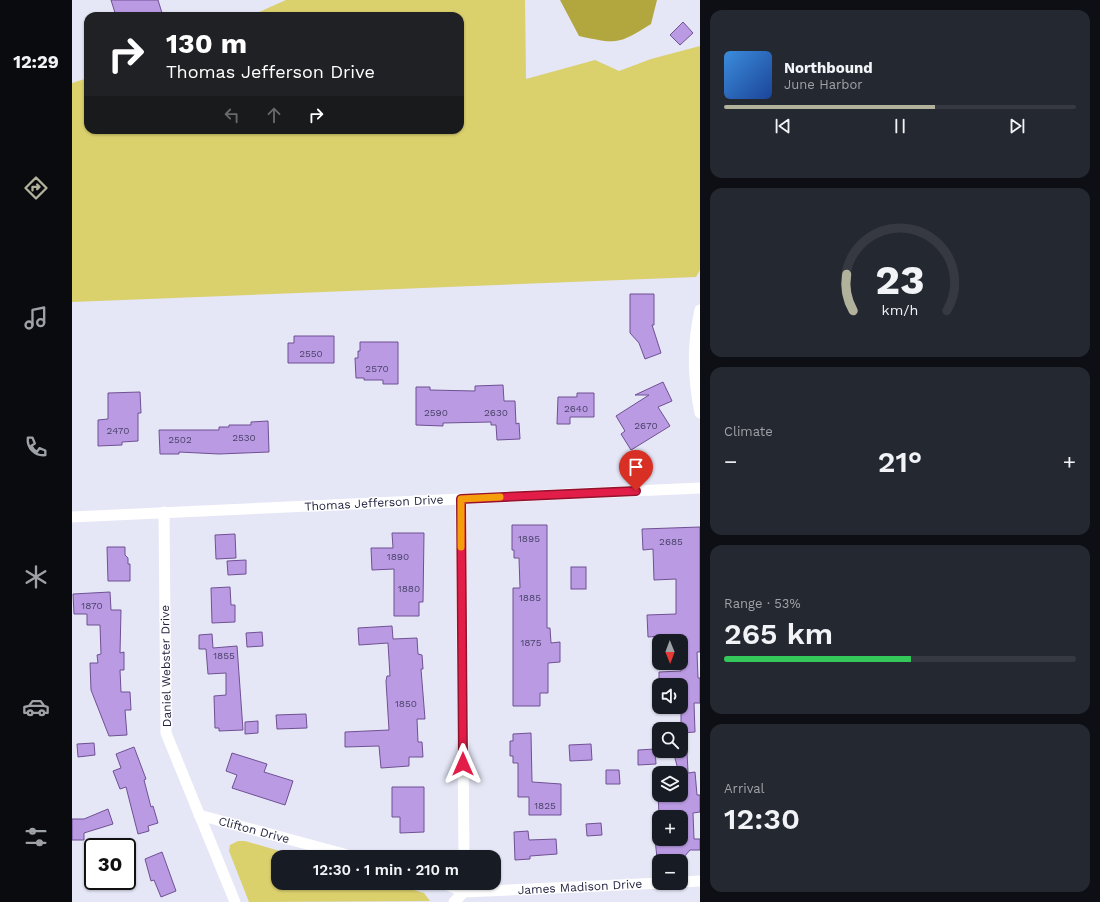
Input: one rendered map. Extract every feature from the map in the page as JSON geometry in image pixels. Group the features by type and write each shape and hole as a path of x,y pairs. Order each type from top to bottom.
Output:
{"street":[{"path":"700,310 695,331 694,368 700,413"},
{"name":"Thomas Jefferson Drive","path":"72,516 700,488"},
{"path":"461,499 464,850"},
{"name":"Daniel Webster Drive","path":"164,512 166,733 235,902"},
{"name":"Clifton Drive","path":"199,815 329,850"},
{"path":"688,882 700,881"},
{"name":"James Madison Drive","path":"464,892 652,883"},
{"path":"454,902 464,892"}],"shaded area":[{"path":"286,0 525,0 526,79 595,60 619,71 651,59 700,46 700,270 696,277 72,302 72,83 84,79 84,134 464,134 464,12 259,12"},
{"path":"560,0 657,0 651,24 631,36 616,41 609,41 579,36"},
{"path":"238,841 245,841 276,850 271,850 271,890 414,890 424,893 430,901 249,902 229,851 230,845"}],"building":[{"path":"111,0 158,0 162,12 115,12"},
{"path":"683,22 693,33 680,45 670,35"},
{"path":"630,294 654,294 654,325 652,325 661,353 645,359 639,343 630,333"},
{"path":"294,336 334,336 334,363 288,363 288,343 294,343"},
{"path":"360,342 398,342 398,384 383,384 383,380 364,380 364,378 356,378 355,358 358,358"},
{"path":"663,382 672,401 658,407 670,426 631,450 621,434 625,431 616,416 649,395 635,395"},
{"path":"503,385 504,401 515,401 516,424 519,423 520,439 497,440 496,425 491,425 491,422 443,423 443,426 416,425 416,387 430,387 430,390 475,391 475,386"},
{"path":"140,392 141,413 138,413 138,441 122,442 122,445 98,446 98,420 108,419 108,393"},
{"path":"577,393 594,393 594,417 570,417 570,424 557,424 558,397 577,397"},
{"path":"268,421 269,452 219,454 179,452 179,454 160,454 159,430 219,430 219,427 229,427 229,425 251,425 251,422"},
{"path":"512,525 547,525 547,628 550,628 551,643 560,642 560,662 548,663 548,693 540,693 540,706 513,706 513,588 520,588 519,558 514,558 514,550 512,550"},
{"path":"700,527 700,652 697,652 698,678 700,678 700,703 694,703 695,732 688,732 688,722 681,722 681,714 688,714 688,678 659,678 659,672 688,670 688,634 652,634 652,637 648,637 647,615 676,614 676,579 654,580 653,549 643,550 642,529"},
{"path":"392,533 424,533 423,602 419,602 419,616 394,616 394,569 372,570 371,548 393,548"},
{"path":"235,534 236,558 216,559 215,535"},
{"path":"107,547 125,547 125,555 128,558 128,564 130,564 130,581 108,581"},
{"path":"246,560 246,574 228,575 227,561"},
{"path":"571,567 586,567 586,589 571,589"},
{"path":"230,587 231,605 235,605 235,622 212,623 211,588"},
{"path":"110,592 111,610 121,610 120,653 124,652 124,670 120,670 121,692 130,692 131,710 125,710 127,735 109,736 91,690 90,663 98,663 97,655 101,654 100,625 87,625 87,614 74,614 73,594"},
{"path":"392,626 393,639 417,638 418,654 422,655 423,669 421,669 425,719 417,719 418,742 422,742 423,757 409,757 409,766 381,768 379,746 345,747 345,732 389,730 386,681 387,676 390,676 388,643 359,645 358,628"},
{"path":"262,632 263,646 247,647 246,633"},
{"path":"212,634 213,648 237,646 243,730 219,731 219,728 215,728 214,696 226,695 226,673 208,674 206,649 199,649 199,635"},
{"path":"306,714 307,728 277,729 276,715"},
{"path":"258,721 258,733 245,734 245,722"},
{"path":"531,733 532,782 561,784 561,815 529,815 529,797 518,797 518,763 513,763 513,756 510,756 510,741 513,741 513,734"},
{"path":"94,743 95,755 78,757 77,744"},
{"path":"591,744 592,760 570,761 569,745"},
{"path":"134,747 146,779 144,780 151,807 153,806 158,823 148,826 149,831 138,834 126,787 120,789 113,771 121,768 116,754"},
{"path":"652,749 652,758 656,758 656,764 638,765 638,750"},
{"path":"232,753 267,764 264,772 293,781 285,805 232,788 237,775 226,771"},
{"path":"675,758 687,758 688,766 677,766"},
{"path":"606,770 619,770 620,784 606,784"},
{"path":"695,772 697,795 700,795 700,812 693,813 694,839 700,839 700,850 690,850 687,854 657,854 656,846 688,846 688,810 659,810 658,802 688,802 688,773"},
{"path":"392,787 424,787 424,832 400,833 400,817 392,817"},
{"path":"108,809 113,824 84,833 84,840 72,840 72,819 84,819"},
{"path":"601,823 602,835 587,836 586,824"},
{"path":"528,831 529,840 556,839 557,854 530,856 530,859 515,860 514,832"},
{"path":"162,852 176,891 161,897 154,880 151,881 145,859"}],"slow traffic":[{"path":"461,547 461,499 500,497"}],"route":[{"path":"463,764 461,499 636,491"}]}
